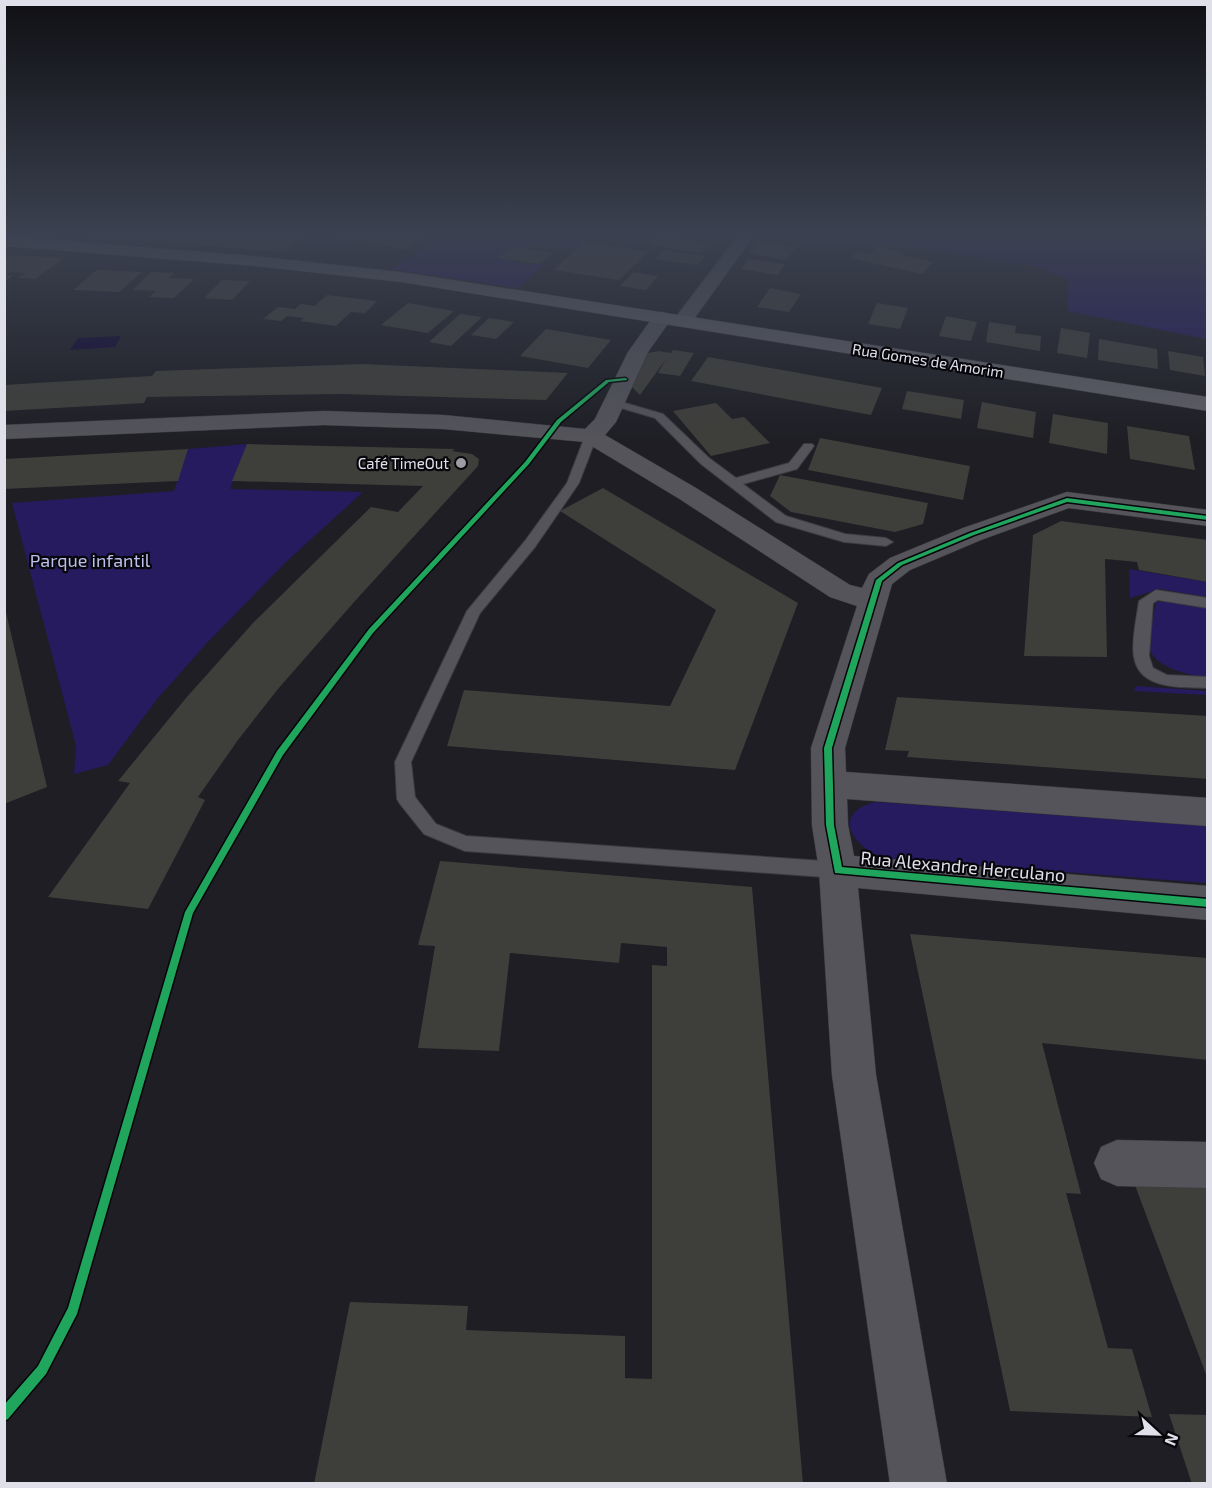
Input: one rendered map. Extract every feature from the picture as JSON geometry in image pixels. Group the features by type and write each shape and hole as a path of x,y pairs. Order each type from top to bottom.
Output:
{"main road":[{"name":"Rua Gomes de Amorim","path":"564,303 1208,404"}],"street":[{"path":"591,436 605,422 638,352 686,303"},
{"path":"4,432 324,418 443,422 591,436 687,493 840,591 872,601"},
{"name":"Rua Alexandre Herculano","path":"1208,518 1067,500 972,534 900,564 879,580 828,748 830,825 838,870 1208,903"},
{"path":"828,784 1208,812"},
{"path":"838,870 854,1075 919,1484"},
{"path":"1117,1164 1208,1165"}],"lane":[{"path":"615,404 659,416 705,461 781,519 844,538 886,542"},
{"path":"591,436 573,483 530,544 474,611 403,762 406,800 430,829 465,843 838,870"},
{"path":"733,483 793,466 808,446"},
{"path":"1208,603 1156,595 1146,601 1141,657 1147,671 1164,680 1208,683"}],"green space":[{"path":"1067,303 1207,303 1207,339 1067,311"},
{"name":"Parque infantil","path":"247,444 230,489 363,492 286,562 207,643 158,698 108,765 74,774 76,746 12,503 174,491 188,449"},
{"path":"1129,569 1207,582 1207,597 1160,589 1130,598"},
{"path":"1156,602 1174,602 1207,608 1207,677 1172,669 1151,653 1149,640"},
{"path":"1136,686 1207,691 1207,695 1134,691"},
{"path":"876,802 1207,826 1207,883 884,858 862,846 851,830 850,821 854,813"}],"shaded area":[{"path":"121,336 115,347 70,350 78,338"}],"building":[{"path":"318,303 375,303 365,313 351,312 336,326 300,321 304,318 287,316 281,321 263,319 278,307 295,309 301,304 315,306"},
{"path":"407,303 454,311 428,333 381,325"},
{"path":"759,303 795,303 789,312 757,307"},
{"path":"877,303 908,308 900,329 868,324"},
{"path":"460,314 482,317 451,346 429,342"},
{"path":"946,316 977,322 971,341 939,336"},
{"path":"489,318 514,322 496,339 471,335"},
{"path":"989,322 1016,326 1015,333 1041,336 1040,351 986,342"},
{"path":"1061,328 1090,333 1087,358 1057,353"},
{"path":"546,329 611,340 588,368 520,356"},
{"path":"1099,339 1157,349 1158,369 1098,360"},
{"path":"673,350 694,353 680,376 658,373 666,359 640,395 632,387 648,353 659,351 671,353"},
{"path":"1168,351 1203,357 1205,376 1170,370"},
{"path":"708,357 882,388 871,415 691,381"},
{"path":"363,364 568,373 546,400 340,394 147,397 144,403 4,411 4,385 152,376 156,371"},
{"path":"907,391 964,400 961,419 902,409"},
{"path":"982,402 1036,412 1033,438 977,428"},
{"path":"716,403 732,419 744,417 770,443 711,456 673,411"},
{"path":"1053,414 1108,423 1107,454 1049,443"},
{"path":"1127,426 1189,436 1195,470 1130,459"},
{"path":"820,438 970,466 963,500 808,470"},
{"path":"247,444 455,449 452,451 472,454 479,459 478,466 355,601 278,689 238,740 198,797 205,800 148,909 48,897 130,783 118,781 186,698 253,623 371,507 398,512 423,486 232,481"},
{"path":"188,449 178,481 4,489 4,459"},
{"path":"780,475 928,503 923,524 895,532 791,512 770,496"},
{"path":"603,488 798,603 735,770 447,746 464,690 670,706 716,610 560,511"},
{"path":"1061,521 1208,540 1208,582 1139,570 1137,562 1105,559 1107,657 1024,656 1033,535"},
{"path":"4,609 47,787 4,804"},
{"path":"897,697 1208,716 1208,779 907,757 909,751 885,750"},
{"path":"440,861 752,887 803,1484 314,1484 350,1302 468,1306 466,1330 625,1336 625,1378 652,1379 652,965 667,966 667,947 621,943 619,963 510,953 499,1051 418,1048 435,946 418,945"},
{"path":"910,934 1208,958 1208,1060 1042,1043 1081,1194 1066,1193 1108,1348 1132,1349 1152,1417 1010,1411"},
{"path":"1133,1180 1208,1183 1208,1377 1207,1377"},
{"path":"1169,1414 1208,1415 1208,1484 1192,1484"}],"cycle path":[{"path":"4,1415 42,1370 73,1310 189,912 280,753 371,631 527,463 559,421 608,381 625,379"},
{"path":"1208,518 1067,500 972,534 900,564 879,580 828,748 830,825 838,870 1208,903"}],"place":[{"name":"Café TimeOut","path":"461,463"}]}
